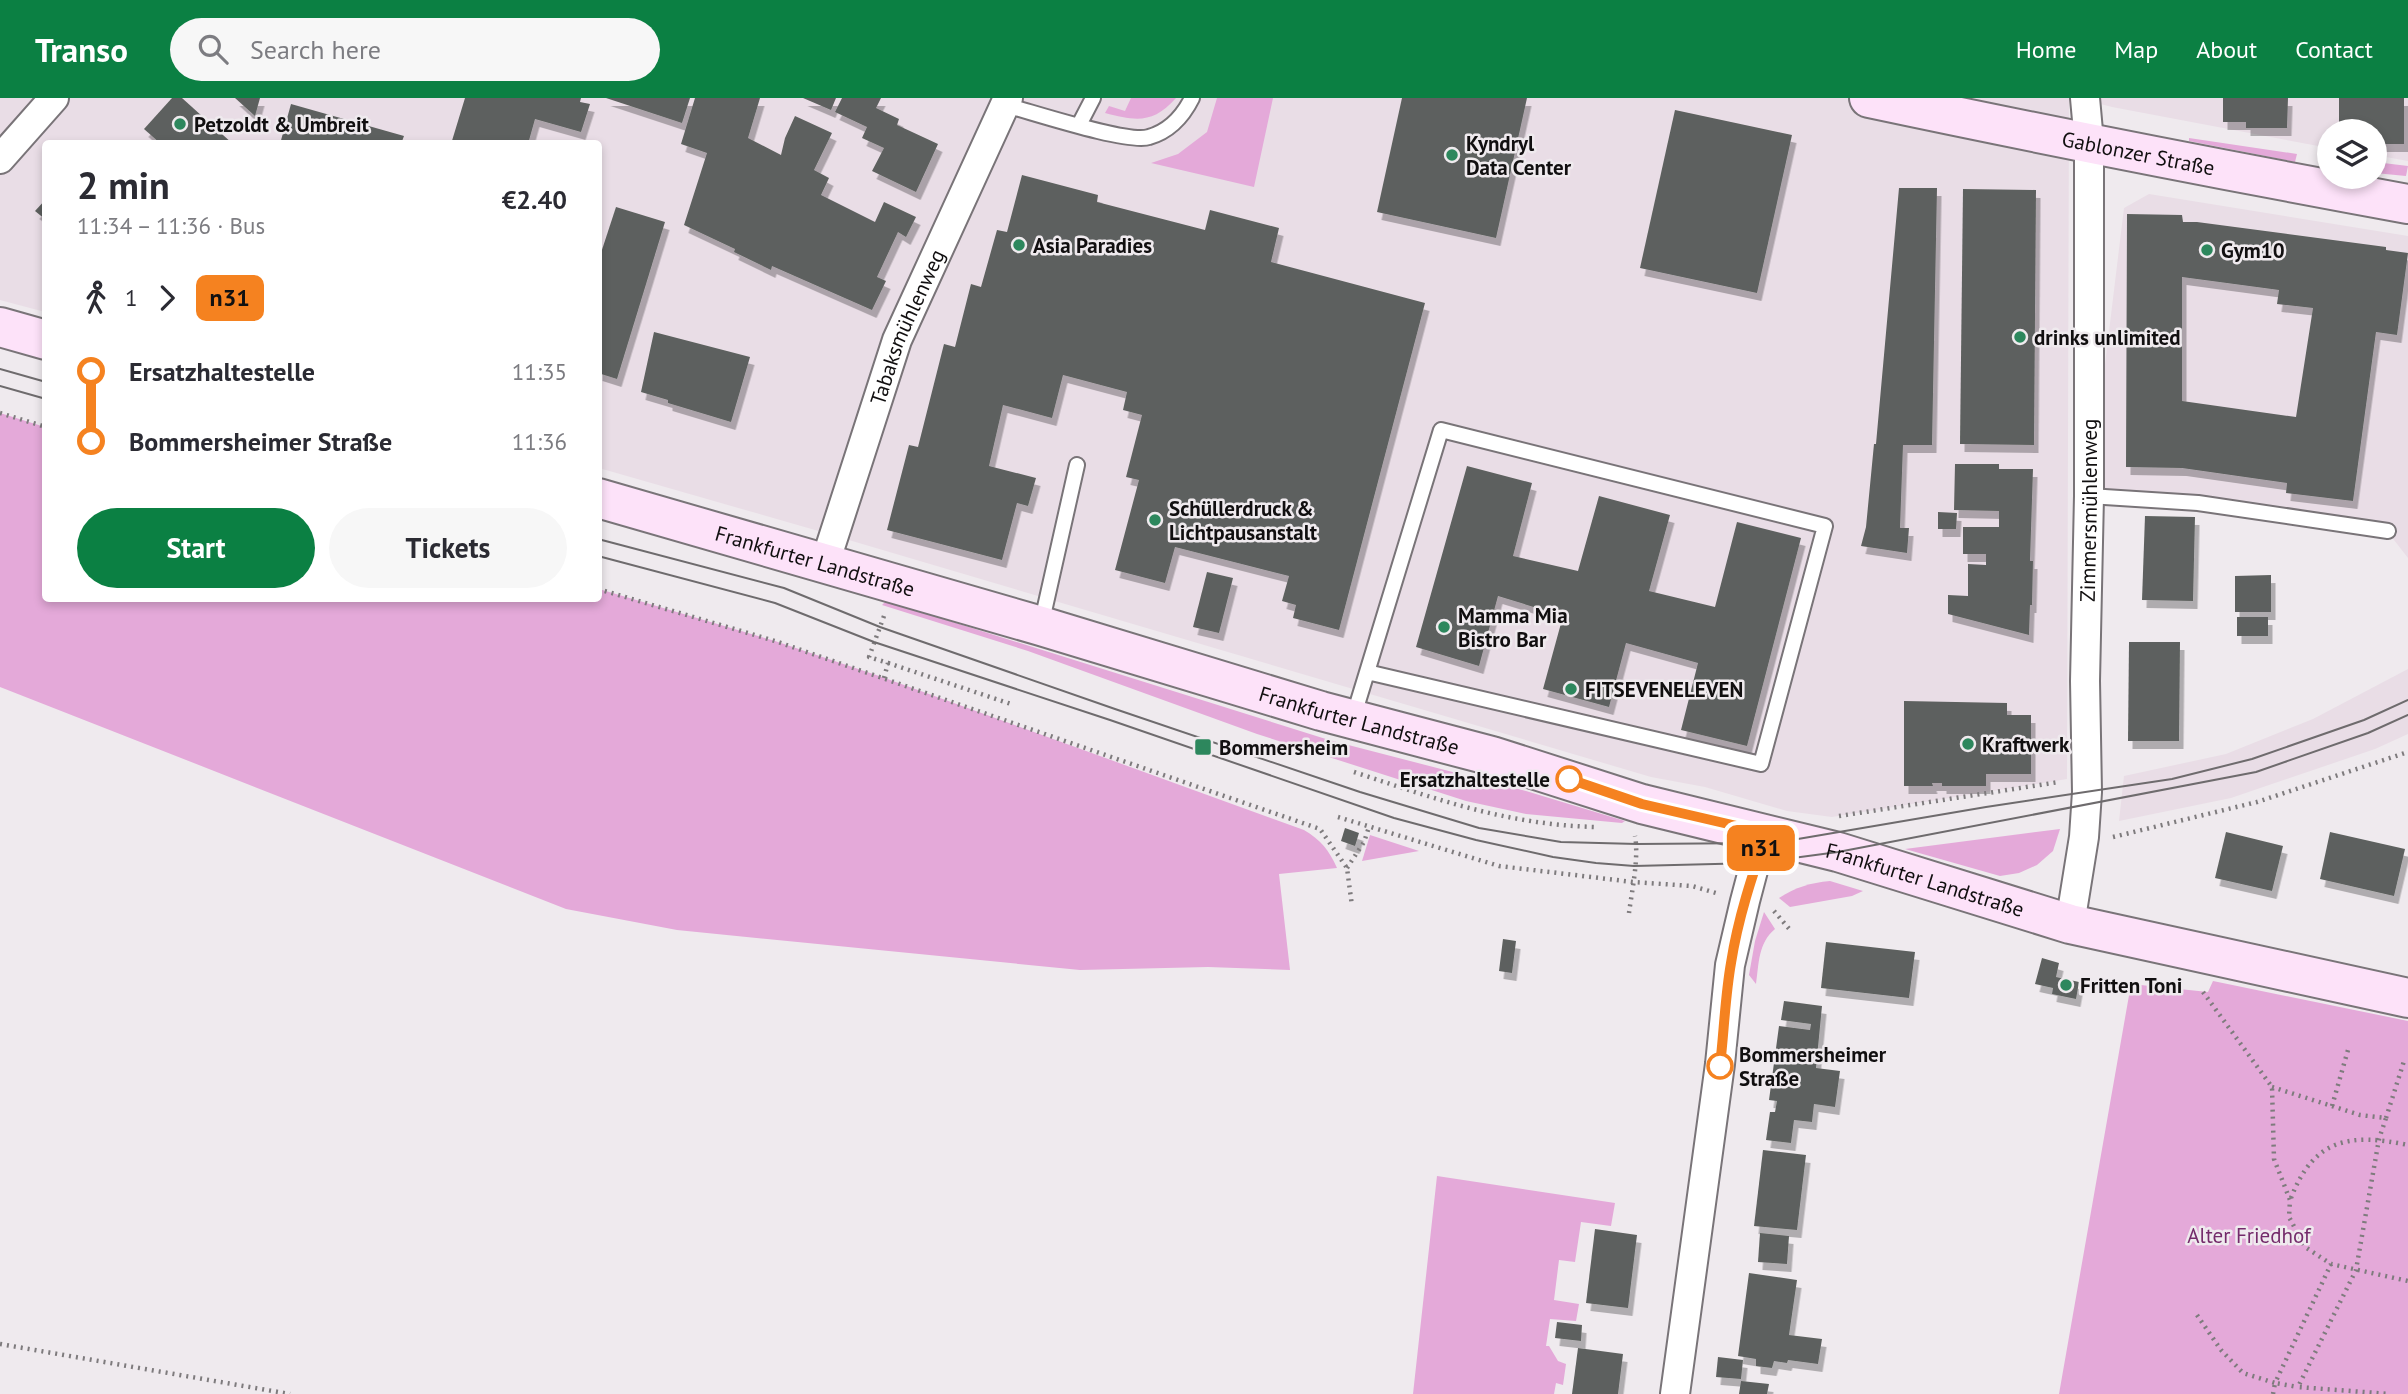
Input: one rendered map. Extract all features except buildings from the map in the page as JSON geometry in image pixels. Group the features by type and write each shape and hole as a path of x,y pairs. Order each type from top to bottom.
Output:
{"main road":[{"name":"Gablonzer Straße","path":"1868,98 2162,159 2408,204"},
{"path":"0,327 42,339"},
{"name":"Frankfurter Landstraße","path":"602,499 1352,719 1492,756 1642,804 1838,852 2070,924 2408,999"}],"street":[{"path":"0,159 54,98"},
{"name":"Zimmersmühlenweg","path":"2070,924 2084,837 2086,778 2089,142 2085,98"},
{"name":"Tabaksmühlenweg","path":"825,563 897,340 1007,101"},
{"path":"1675,1394 1720,1064 1730,965 1755,863 1767,833"}],"lane":[{"path":"1079,125 1093,98"},
{"path":"1007,101 1126,138 1147,138 1169,128 1185,112 1192,98"},
{"path":"1352,719 1441,430 1825,526 1761,764 1367,672"},
{"path":"1041,626 1077,465"},
{"path":"2089,496 2198,503 2388,531"}],"path":[{"path":"0,413 42,426"},
{"path":"881,579 874,607 886,611 869,657 1010,704"},
{"path":"602,590 775,641 1320,829 1348,867 1352,906"},
{"path":"884,678 887,663"},
{"path":"2112,838 2257,802 2408,751"},
{"path":"1354,772 1463,808 1522,821 1601,828"},
{"path":"1832,817 2086,778"},
{"path":"1629,913 1637,844 1635,828 1642,804"},
{"path":"1338,817 1499,866 1633,882 1692,886 1745,901"},
{"path":"1348,867 1370,827"},
{"path":"2203,992 2272,1087 2274,1159 2290,1200"},
{"path":"2332,1106 2347,1050"},
{"path":"2298,1387 2356,1270 2379,1139 2404,1061"},
{"path":"2272,1087 2360,1115 2386,1118"},
{"path":"2408,1144 2379,1139 2355,1140 2326,1148 2300,1174 2290,1200 2289,1217 2305,1247 2331,1264 2408,1281"},
{"path":"2273,1394 2331,1264"},
{"path":"2197,1315 2221,1350 2243,1373 2298,1387 2389,1394"},
{"path":"0,1343 290,1394"}],"shaded area":[{"path":"0,98 2069,98 2067,779 1832,817 1787,811 1705,787 1651,777 602,469 602,140 42,140 42,311 0,300"},
{"path":"2078,98 2408,98 2408,161 2387,157 2387,119 2317,119 2317,146 2112,107"},
{"path":"2149,194 2408,236 2408,558 2387,531 2089,496 2124,208"},
{"path":"2408,669 2408,734 2375,749 2231,798 2119,821 2124,776 2226,754 2313,719"}],"green space":[{"path":"1131,98 1176,98 1160,112 1144,118 1126,118 1105,113 1109,106 1125,111"},
{"path":"1217,98 1273,98 1254,187 1151,163 1178,154 1207,132"},
{"path":"2189,138 2297,154 2295,162 2189,141"},
{"path":"2387,163 2408,166 2406,176 2387,174"},
{"path":"0,413 42,426 42,602 602,602 602,590 775,641 882,677 1304,830 1324,846 1337,868 1279,874 1290,970 1208,967 1080,970 677,930 566,909 0,687"},
{"path":"886,601 1329,740 1526,791 1625,821 1622,823 1526,814 1466,801 1257,734 1028,651 882,605"},
{"path":"2060,829 2053,851 2037,865 2019,873 2000,876 1905,849"},
{"path":"1370,835 1419,851 1362,861"},
{"path":"1830,881 1863,891 1852,896 1790,907 1779,898 1803,886"},
{"path":"1764,912 1775,929 1762,947 1756,984 1749,975"},
{"name":"Alter Friedhof","path":"2213,981 2408,1021 2408,1394 2059,1394 2131,984 2208,992"},
{"path":"1437,1176 1615,1203 1611,1226 1581,1222 1575,1262 1559,1260 1554,1300 1579,1304 1576,1321 1550,1319 1546,1346 1549,1346 1558,1361 1566,1364 1563,1385 1556,1383 1554,1394 1413,1394"}],"tram line":[{"path":"0,369 42,381"},
{"path":"0,386 42,398"},
{"path":"602,540 784,588 880,627 1360,792 1479,828 1561,842 1764,843 2172,779 2252,759 2364,720 2408,700"},
{"path":"602,557 775,603 874,642 1394,818 1476,840 1553,857 1596,863 1634,866 1755,863 1838,852 2256,772 2368,733 2408,715"}],"bus line":[{"name":"n31","path":"1569,779 1642,804 1767,833 1755,863 1730,965 1720,1066"}],"place":[{"name":"Petzoldt & Umbreit","path":"180,124"},
{"name":"Kyndryl Data Center","path":"1452,155"},
{"name":"Asia Paradies","path":"1019,245"},
{"name":"Gym10","path":"2207,250"},
{"name":"drinks unlimited","path":"2020,337"},
{"name":"Schüllerdruck & Lichtpausanstalt","path":"1155,520"},
{"name":"Mamma Mia Bistro Bar","path":"1444,627"},
{"name":"FITSEVENELEVEN","path":"1571,689"},
{"name":"Kraftwerk","path":"1968,744"},
{"name":"Bommersheim","path":"1203,747"},
{"name":"Ersatzhaltestelle","path":"1569,779"},
{"name":"Fritten Toni","path":"2066,985"},
{"name":"Bommersheimer Straße","path":"1720,1066"}]}
